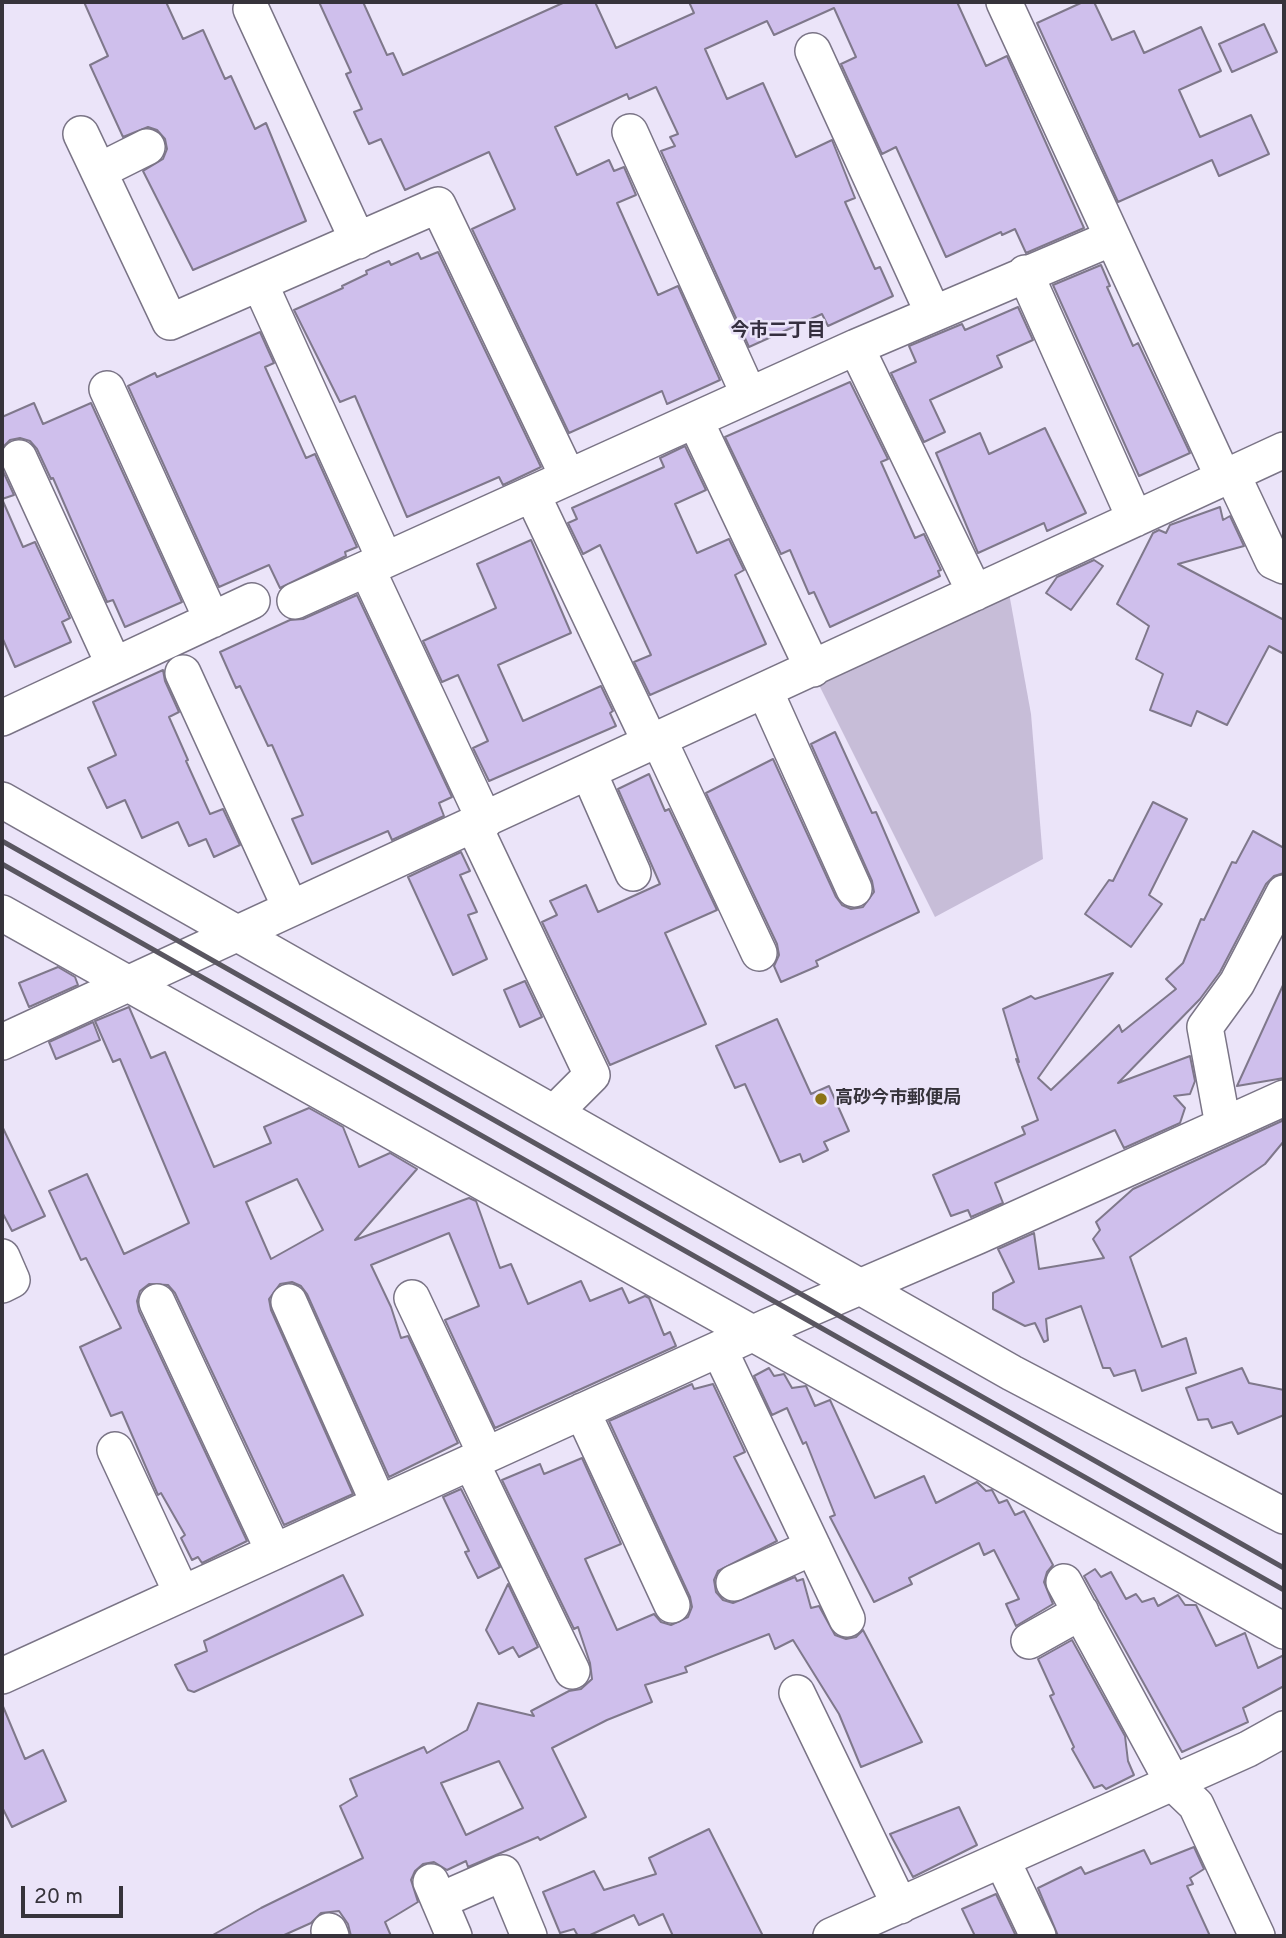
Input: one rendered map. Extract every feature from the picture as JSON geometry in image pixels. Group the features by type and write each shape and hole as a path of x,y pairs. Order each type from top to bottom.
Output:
{"street":[{"path":"1004,2 1112,238 1228,476 1273,561 1284,566"},
{"path":"251,9 358,241"},
{"path":"813,51 933,313"},
{"path":"630,132 749,395"},
{"path":"81,134 170,322 438,205 568,477"},
{"path":"99,171 147,147"},
{"path":"295,601 856,347 1112,238"},
{"path":"1025,273 1135,519"},
{"path":"260,284 479,823 592,1075 554,1112"},
{"path":"856,347 975,593"},
{"path":"107,389 212,620"},
{"path":"695,420 813,669"},
{"path":"2,1042 1284,450"},
{"path":"19,458 114,665"},
{"path":"532,494 759,953"},
{"path":"5,706 114,665 252,601"},
{"path":"183,673 290,907"},
{"path":"765,691 854,889"},
{"path":"589,773 633,873"},
{"path":"2,800 1012,1373 1284,1516"},
{"path":"1223,1125 1205,1027 1237,983 1284,893"},
{"path":"2,913 128,986 1284,1631"},
{"path":"2,1676 753,1333 1284,1098"},
{"path":"2,1256 12,1280 2,1285"},
{"path":"412,1298 478,1459 572,1671"},
{"path":"289,1302 379,1504"},
{"path":"157,1303 274,1552"},
{"path":"719,1349 847,1619"},
{"path":"582,1411 672,1605"},
{"path":"115,1450 182,1594"},
{"path":"734,1583 813,1547"},
{"path":"1064,1582 1173,1783 1196,1804 1257,1936"},
{"path":"1029,1641 1081,1612"},
{"path":"797,1693 900,1906"},
{"path":"831,1936 1173,1783 1284,1729"},
{"path":"1002,1860 1038,1936"},
{"path":"454,1936 435,1891 503,1873 529,1936"}],"shaded area":[{"path":"1009,593 1031,714 1043,859 935,917 818,683"}],"building":[{"path":"84,2 166,2 183,39 203,30 225,79 231,76 255,129 266,123 306,221 193,270 143,171 163,159 167,149 165,139 157,130 148,127 123,137 90,65 108,56"},
{"path":"319,2 363,2 387,55 393,53 403,75 565,2 595,2 616,48 694,13 689,2 957,2 986,66 1007,56 1084,228 1026,253 1015,229 1002,235 1001,232 946,257 896,147 882,154 841,64 856,57 834,8 774,35 767,21 705,49 727,99 763,83 796,157 832,140 855,198 845,202 875,269 880,267 893,296 828,326 822,314 749,347 661,151 675,146 670,137 678,134 656,87 629,99 627,94 555,127 577,175 609,160 614,171 624,167 636,195 617,203 658,295 678,286 720,380 667,404 662,391 569,433 472,229 515,209 489,152 405,190 381,139 369,144 354,112 362,109 346,74 351,72"},
{"path":"1083,2 1094,2 1112,40 1134,31 1144,53 1201,27 1221,71 1179,90 1200,137 1251,115 1269,154 1219,176 1212,160 1118,202 1037,23"},
{"path":"1264,24 1277,52 1232,72 1219,44"},
{"path":"438,252 541,467 503,485 499,477 407,517 355,396 340,402 294,310 343,288 342,286 367,274 366,271 389,261 391,265 418,253 421,259"},
{"path":"1101,265 1110,286 1107,287 1133,346 1138,343 1190,453 1139,476 1053,285"},
{"path":"1018,307 1033,340 997,356 1002,367 930,400 945,432 924,442 891,373 916,362 909,346 962,324 965,330"},
{"path":"260,332 274,363 265,367 306,458 315,454 357,547 345,552 346,556 280,588 269,565 219,587 128,386 155,373 157,377"},
{"path":"850,382 888,459 881,462 915,538 924,534 941,570 938,571 940,576 830,627 814,592 809,594 790,550 781,554 725,437"},
{"path":"34,403 43,424 91,403 182,602 125,627 113,600 107,602 53,478 51,479 37,449 30,441 20,438 10,440 2,448 2,417"},
{"path":"1045,428 1086,513 1047,531 1044,523 978,553 936,453 980,433 989,454"},
{"path":"685,446 706,490 675,504 697,553 729,539 744,570 735,575 766,644 650,695 634,662 651,655 600,545 583,554 568,523 577,519 572,508 664,467 660,458"},
{"path":"2,469 14,495 2,499"},
{"path":"2,499 23,547 35,542 70,618 62,622 71,642 15,667 2,637"},
{"path":"1220,507 1223,520 1230,516 1244,546 1178,564 1284,620 1284,654 1269,646 1227,725 1197,711 1191,726 1150,710 1163,674 1136,659 1149,626 1117,604 1153,533 1159,530 1166,533 1170,525"},
{"path":"531,540 571,633 498,665 523,721 601,686 613,711 610,713 616,726 489,781 473,748 488,741 458,675 442,682 423,641 496,608 477,564"},
{"path":"1094,560 1103,566 1071,610 1046,593 1057,577"},
{"path":"357,595 452,797 439,803 444,816 392,840 388,831 312,864 292,819 303,815 272,745 268,746 240,686 236,688 220,652 290,620 303,619"},
{"path":"163,670 179,712 169,717 188,760 186,761 210,814 223,809 240,845 214,857 206,839 189,846 178,822 142,838 125,800 107,808 88,768 116,755 93,702"},
{"path":"835,732 872,813 876,812 919,912 816,961 818,966 781,982 774,966 779,955 777,944 706,793 773,759 836,897 842,905 851,909 863,907 874,892 872,881 811,744"},
{"path":"649,774 665,811 669,809 717,910 665,933 706,1024 610,1065 542,922 557,915 550,901 586,885 598,912 660,884 618,789"},
{"path":"1153,802 1187,819 1149,895 1162,904 1131,947 1085,914 1109,880 1113,881"},
{"path":"1253,831 1284,848 1284,873 1274,876 1266,884 1220,972 1200,999 1118,1083 1190,1056 1195,1081 1190,1094 1174,1096 1185,1108 1180,1123 1124,1148 1115,1130 995,1183 1003,1203 971,1217 968,1210 951,1216 933,1175 1025,1134 1022,1127 1038,1120 1016,1059 1019,1062 1003,1009 1031,996 1035,999 1113,973 1038,1078 1051,1090 1119,1025 1122,1032 1176,989 1166,979 1183,963 1201,919 1204,920 1232,862 1236,863"},
{"path":"461,852 470,871 460,875 477,912 468,915 487,959 453,975 408,877"},
{"path":"58,967 75,977 78,985 29,1007 19,983"},
{"path":"525,981 542,1017 520,1027 504,990"},
{"path":"1284,983 1284,1078 1237,1086"},
{"path":"129,1007 151,1058 165,1052 214,1167 271,1143 264,1127 309,1108 343,1127 359,1167 390,1153 417,1169 355,1240 469,1198 476,1201 500,1268 511,1264 528,1304 581,1281 590,1301 622,1288 629,1303 645,1296 649,1298 664,1335 670,1332 676,1346 495,1428 445,1320 479,1306 449,1233 371,1265 391,1307 401,1338 408,1336 458,1443 389,1477 307,1294 301,1286 292,1282 280,1284 269,1299 271,1310 353,1494 284,1525 175,1293 168,1285 149,1284 140,1291 137,1301 139,1311 247,1541 202,1563 198,1557 192,1560 181,1538 185,1535 161,1493 158,1495 122,1412 111,1416 80,1347 121,1328 86,1258 81,1260 49,1191 87,1174 124,1254 189,1223 120,1059 113,1062 95,1021","holes":["297,1179 323,1230 271,1259 246,1202"]},
{"path":"777,1019 811,1094 829,1086 849,1131 824,1142 828,1150 803,1162 800,1154 780,1162 745,1084 735,1088 716,1046"},
{"path":"93,1022 100,1040 56,1059 49,1042"},
{"path":"1284,1120 1284,1141 1265,1164 1130,1257 1162,1347 1186,1338 1196,1373 1142,1391 1135,1370 1114,1376 1110,1368 1103,1368 1081,1306 1046,1319 1048,1340 1044,1342 1035,1323 1025,1326 993,1309 993,1293 1014,1282 998,1249 1034,1233 1039,1269 1104,1258 1093,1239 1100,1230 1096,1222 1133,1189"},
{"path":"2,1126 45,1216 12,1231 2,1212"},
{"path":"769,1368 774,1376 784,1374 792,1388 806,1386 815,1406 830,1400 875,1498 924,1476 936,1503 977,1482 986,1491 992,1490 999,1503 1007,1500 1015,1515 1024,1511 1053,1565 1044,1582 1053,1604 1016,1626 1006,1604 1019,1599 994,1550 984,1555 979,1543 909,1578 912,1584 874,1602 830,1517 835,1515 806,1442 803,1444 787,1408 772,1415 754,1376"},
{"path":"1242,1368 1249,1383 1284,1390 1284,1415 1238,1434 1232,1422 1212,1428 1208,1419 1198,1420 1186,1388"},
{"path":"692,1384 694,1389 713,1384 745,1452 734,1457 777,1541 718,1571 714,1580 716,1592 723,1600 733,1603 795,1577 797,1581 803,1579 811,1608 819,1606 835,1635 846,1639 856,1637 863,1630 922,1742 861,1767 839,1714 793,1640 775,1649 769,1634 685,1667 687,1672 645,1685 652,1702 607,1720 552,1748 586,1817 540,1840 538,1837 468,1867 466,1861 447,1870 434,1862 423,1864 415,1871 411,1880 418,1902 385,1922 391,1936 351,1936 348,1924 339,1911 321,1913 311,1923 282,1936 211,1936 363,1858 340,1806 357,1796 350,1779 424,1747 427,1753 467,1730 478,1703 534,1716 531,1711 569,1691 581,1689 592,1679 590,1663 578,1627 574,1629 502,1480 540,1464 544,1474 582,1458 621,1544 585,1559 617,1630 654,1614 661,1622 671,1625 688,1617 692,1607 690,1597 609,1421","holes":["499,1761 523,1808 466,1835 441,1783"]},
{"path":"461,1489 500,1567 478,1578 465,1552 469,1551 443,1497"},
{"path":"1095,1569 1101,1577 1111,1572 1126,1599 1136,1594 1142,1602 1154,1598 1158,1606 1178,1595 1185,1605 1196,1605 1216,1646 1245,1633 1258,1668 1284,1655 1284,1686 1243,1708 1248,1722 1182,1752 1084,1576"},
{"path":"343,1575 363,1615 194,1692 188,1690 175,1665 207,1651 204,1641"},
{"path":"508,1584 538,1647 519,1657 513,1647 499,1654 486,1630"},
{"path":"1072,1640 1125,1736 1128,1761 1134,1775 1106,1789 1102,1785 1094,1788 1072,1749 1074,1747 1050,1696 1054,1694 1038,1659"},
{"path":"2,1704 25,1759 43,1750 66,1801 12,1827 2,1807"},
{"path":"959,1807 977,1845 913,1877 890,1834"},
{"path":"709,1829 763,1936 673,1936 663,1914 639,1925 634,1915 588,1936 578,1936 574,1929 560,1933 543,1892 594,1871 604,1890 656,1874 649,1858"},
{"path":"1194,1847 1204,1869 1190,1878 1193,1884 1187,1886 1210,1936 1058,1936 1038,1888 1081,1867 1085,1874 1144,1850 1151,1864"},
{"path":"996,1894 1016,1936 975,1936 962,1909"}],"railway":[{"path":"2,841 1284,1568"},
{"path":"2,864 1284,1590"}],"place":[{"name":"高砂今市郵便局","path":"821,1099"}],"district":[{"name":"今市二丁目","path":"778,332"}]}
